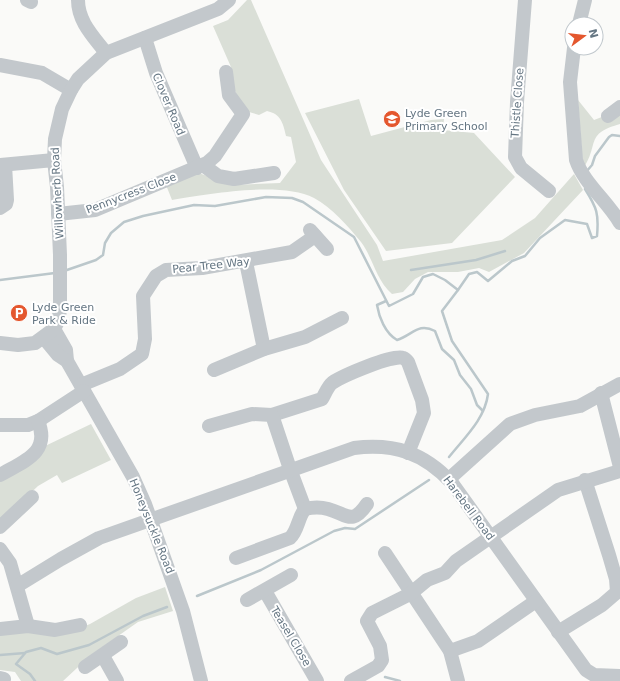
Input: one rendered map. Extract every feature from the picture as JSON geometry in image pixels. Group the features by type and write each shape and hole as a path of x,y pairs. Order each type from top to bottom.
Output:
{"street":[{"path":"78,0 80,16 106,53"},
{"name":"Willowherb Road","path":"49,333 60,310 60,255 54,160 55,139 62,109 71,90 78,78 106,53 218,9 229,0"},
{"name":"Thistle Close","path":"525,0 517,102 515,157 521,168 549,191"},
{"path":"581,16 585,0"},
{"name":"Clover Road","path":"145,38 156,74 200,167"},
{"path":"573,56 570,82 576,160 583,174 606,201 620,223"},
{"path":"0,65 42,73 71,90"},
{"name":"Pennycress Close","path":"58,214 95,210 200,167 215,156 249,115 229,95 226,72"},
{"path":"608,116 620,107"},
{"path":"0,208 6,204 7,200 3,165 54,160"},
{"path":"200,167 218,176 234,179 274,173"},
{"name":"Pear Tree Way","path":"83,388 142,354 145,339 143,296 156,276 166,270 202,268 246,262 292,252 313,233 327,249"},
{"path":"246,262 264,349"},
{"path":"214,370 264,349 305,337 342,318"},
{"path":"0,343 18,345 35,343 49,333"},
{"name":"Honeysuckle Road","path":"49,333 58,356 66,361 83,388 134,480 151,521 183,611 201,681"},
{"path":"209,426 252,414 272,415 322,399 331,384 394,358 403,358 408,362 422,400 424,413 408,452"},
{"path":"449,479 510,424 535,415 580,406 620,384"},
{"path":"0,425 28,425 38,421 83,388"},
{"path":"601,394 620,467"},
{"path":"272,415 290,469 306,509"},
{"path":"0,475 34,455 41,443 42,432 38,421"},
{"name":"Harebell Road","path":"17,586 99,538 151,521 290,469 354,448 374,445 396,448 408,452 435,467 449,479 586,670 594,675 620,676"},
{"path":"351,681 378,666 382,660 380,646 367,621 368,617 386,604 410,594 427,580 445,573 456,561 558,490 585,480 620,471"},
{"path":"558,632 602,605 617,592 615,554 585,480"},
{"path":"0,527 32,497"},
{"path":"236,558 290,538 295,532 300,516 306,509 329,509 342,516 352,517 358,515 367,504"},
{"path":"0,549 10,563 28,626"},
{"path":"385,553 410,594 450,651 458,681"},
{"path":"247,600 291,575"},
{"name":"Teasel Close","path":"265,591 317,681"},
{"path":"450,651 478,641 536,601"},
{"path":"0,629 28,626 55,630 80,625"},
{"path":"85,667 103,656 121,642"},
{"path":"103,656 117,681"}],"shaded area":[{"path":"247,0 251,0 321,160 377,245 383,261 502,240 535,218 574,174 583,190 524,253 489,272 479,268 458,272 428,272 415,279 403,292 392,294 378,276 369,255 361,242 333,212 314,198 300,193 283,190 244,190 172,200 166,185 196,172 232,185 280,183 296,162 291,137 286,136 281,120 272,112 267,111 259,115 249,112 240,103 231,81 231,67 213,26 228,20"},
{"path":"359,99 371,136 431,120 444,119 443,130 474,133 515,177 452,243 386,251 344,190 305,113"},
{"path":"578,100 594,120 620,110 620,124 601,132 597,136 583,169"},
{"path":"91,424 111,460 62,483 57,475 38,486 0,522 0,480 43,447"},
{"path":"165,587 173,611 138,622 91,655 63,681 21,681 15,672 0,670 0,633 75,630 90,624 136,598"}],"waterway":[{"path":"586,172 592,165 595,156 609,137 612,135 620,136"},
{"path":"64,271 96,260 103,255 105,243 111,233 124,222 143,216 194,205 215,206 266,197 292,198 303,202 354,237 389,306 413,294 423,277 433,274 445,280 458,290 469,274 477,272 488,281 512,261 525,256 540,238 565,220 587,224 592,238 597,236 598,222 595,206 585,189"},
{"path":"411,270 476,260 505,251"},
{"path":"0,280 55,273"},
{"path":"449,457 473,428 483,412 488,394 452,341 442,311 458,290"},
{"path":"386,301 377,305 381,320 389,333 397,340 416,330 424,328 435,331 442,349 454,360 460,375 471,389 477,405 483,411"},
{"path":"197,596 261,570 334,531 345,528 355,529 429,480"},
{"path":"35,681 30,674 16,664 26,652 41,648 57,654 89,645 143,616 167,607"},
{"path":"0,655 25,653"},
{"path":"385,677 400,681"}],"place":[{"name":"Lyde Green Primary School","path":"392,119"},
{"name":"Lyde Green Park & Ride","path":"19,313"}]}
